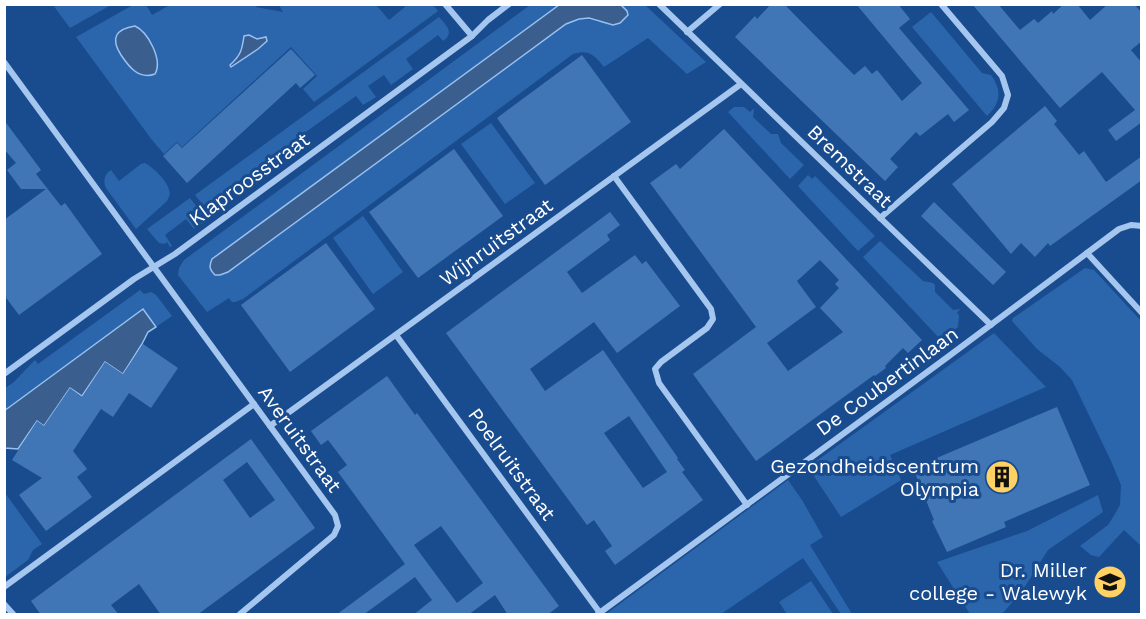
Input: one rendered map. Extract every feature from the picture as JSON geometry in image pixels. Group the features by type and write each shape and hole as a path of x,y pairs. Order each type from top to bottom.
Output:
{"street":[{"path":"446,4 472,36"},
{"name":"Klaproosstraat","path":"4,374 134,279 175,254 472,36 509,4"},
{"path":"658,4 687,32 720,4"},
{"path":"880,218 992,122 1004,108 1008,95 1002,76 941,4"},
{"name":"Bremstraat","path":"687,32 991,325"},
{"name":"Averuitstraat","path":"4,62 335,515 338,526 334,535 240,615"},
{"name":"Wijnruitstraat","path":"270,426 741,84"},
{"path":"614,176 711,309 713,319 707,328 661,362 655,369 656,377 665,393 747,505"},
{"name":"De Coubertinlaan","path":"599,614 1119,229 1131,225 1142,226"},
{"path":"1087,252 1142,313"},
{"name":"Poelruitstraat","path":"396,335 599,614"},
{"path":"4,587 254,404"},
{"path":"4,604 13,615"}],"shaded area":[{"path":"53,5 111,5 70,28"},
{"path":"133,5 146,5 152,15 170,5 257,5 256,7 283,12 279,5 376,5 389,20 405,7 404,5 433,5 438,11 314,102 303,89 317,76 291,47 182,147 177,142 164,154 76,37"},
{"path":"530,5 559,5 212,259 209,265 566,24 582,19 598,22 627,11 621,5 645,5 706,62 687,74 648,38 604,67 591,54 583,52 573,54 243,299 232,302 229,298 207,312 178,275 184,260"},
{"path":"559,5 621,5 628,15 620,23 613,25 589,18 566,24 228,272 220,275 213,273 210,267 212,259"},
{"path":"931,12 982,73 991,75 995,81 998,91 997,101 987,116 912,27"},
{"path":"439,17 448,29 447,38 443,41 438,35 406,59 413,69 391,85 384,75 368,86 376,97 363,105 356,96 303,134 310,145 296,155 288,145 262,164 269,175 251,188 243,178 203,205 195,195"},
{"path":"135,26 145,34 156,54 155,74 139,74 127,64 118,49 116,39 119,32"},
{"path":"249,35 257,39 266,37 267,41 231,67 230,65 237,58 243,45 244,36"},
{"path":"734,107 744,107 750,112 753,109 753,117 771,134 778,134 781,143 804,165 790,179 728,112"},
{"path":"491,123 535,183 505,204 461,144"},
{"path":"145,163 161,176 170,194 167,201 136,229 106,188 105,178 111,170 119,181"},
{"path":"808,175 812,179 815,176 875,236 858,251 798,186"},
{"path":"190,198 207,220 194,229 186,219 165,235 172,246 170,247 167,242 159,243 147,229"},
{"path":"363,216 403,272 373,294 333,238"},
{"path":"880,241 923,281 933,283 935,292 953,310 960,309 957,313 959,315 958,327 941,340 863,257"},
{"path":"1085,268 1094,270 1142,322 1141,546 1124,530 1099,557 1091,555 1080,546 1108,525 1120,505 1121,485 1072,380 1037,349 1012,321 1013,318"},
{"path":"140,290 144,294 151,292 156,295 172,316 156,327 143,310 5,411 4,389 35,360 38,364"},
{"path":"143,309 156,327 148,332 123,374 105,362 82,396 70,388 44,426 37,421 18,449 5,448 4,411"},
{"path":"994,333 1046,387 890,455 901,480 841,517 808,467"},
{"path":"788,480 823,537 810,545 852,614 841,614 803,558 721,614 606,614"},
{"path":"5,493 42,544 33,550 28,560 5,577"},
{"path":"1098,495 1103,512 1048,550 1022,591 1002,614 970,614 937,562 1027,531"},
{"path":"811,581 833,614 787,614 779,602"}],"building":[{"path":"771,4 784,4 854,75 865,66 872,74 877,70 902,101 922,83 856,4 898,4 910,19 899,28 969,110 954,122 948,114 920,136 916,132 890,159 898,167 885,181 735,37 755,16 757,19"},
{"path":"972,4 998,4 1020,30 1034,19 1038,23 1064,4 1077,4 1090,20 1108,4 1134,4 1142,13 1142,41 1131,50 1142,63 1142,122 1116,141 1108,130 1135,110 1102,72 1060,108"},
{"path":"291,49 315,75 300,88 296,83 187,183 163,156 177,143 182,148"},
{"path":"582,55 631,122 545,185 497,118"},
{"path":"1045,106 1057,121 1054,124 1079,155 1084,151 1106,182 1142,156 1142,180 1050,246 1048,243 1035,257 1021,243 1011,254 952,184"},
{"path":"4,120 41,170 36,174 61,206 65,203 102,254 19,315 4,295 4,220 46,189 21,189 7,170 16,163 4,149"},
{"path":"724,129 922,340 908,353 903,348 885,366 886,368 756,461 693,374 756,327 650,183 676,164 680,169","holes":["820,260 839,280 835,284 839,288 820,308 843,332 788,371 767,343 816,307 797,281"]},
{"path":"454,149 503,216 418,278 369,212"},
{"path":"934,202 1006,272 993,285 921,216"},
{"path":"610,212 620,225 607,235 610,240 567,272 582,293 635,255 642,264 646,261 680,306 617,353 594,322 530,369 545,391 603,350 678,458 685,470 682,472 703,500 615,565 605,551 612,546 594,520 587,525 446,333","holes":["629,416 667,472 643,488 604,433"]},
{"path":"326,243 375,309 290,372 241,305"},
{"path":"143,344 178,368 151,408 129,393 113,417 101,409 73,451 87,469 77,477 92,497 46,531 19,495 42,478 12,460 37,421 44,426 70,388 82,397 105,362 123,374"},
{"path":"387,376 415,415 417,413 559,606 547,615 508,615 495,595 468,615 413,615 432,600 415,577 363,615 336,615 405,564 338,472 347,465 328,440 321,445 311,431","holes":["441,526 483,583 457,603 414,545"]},
{"name":"Gezondheidscentrum Olympia","path":"1057,407 1090,485 1004,522 1006,527 947,552 932,521 934,520 913,468"},
{"path":"251,439 315,528 197,615 161,615 139,584 111,605 119,615 41,615 31,601","holes":["247,462 275,500 250,518 223,480"]}],"place":[{"name":"Gezondheidscentrum Olympia","path":"1002,477"},
{"name":"Dr. Miller college - Walewyk","path":"1110,582"}]}
